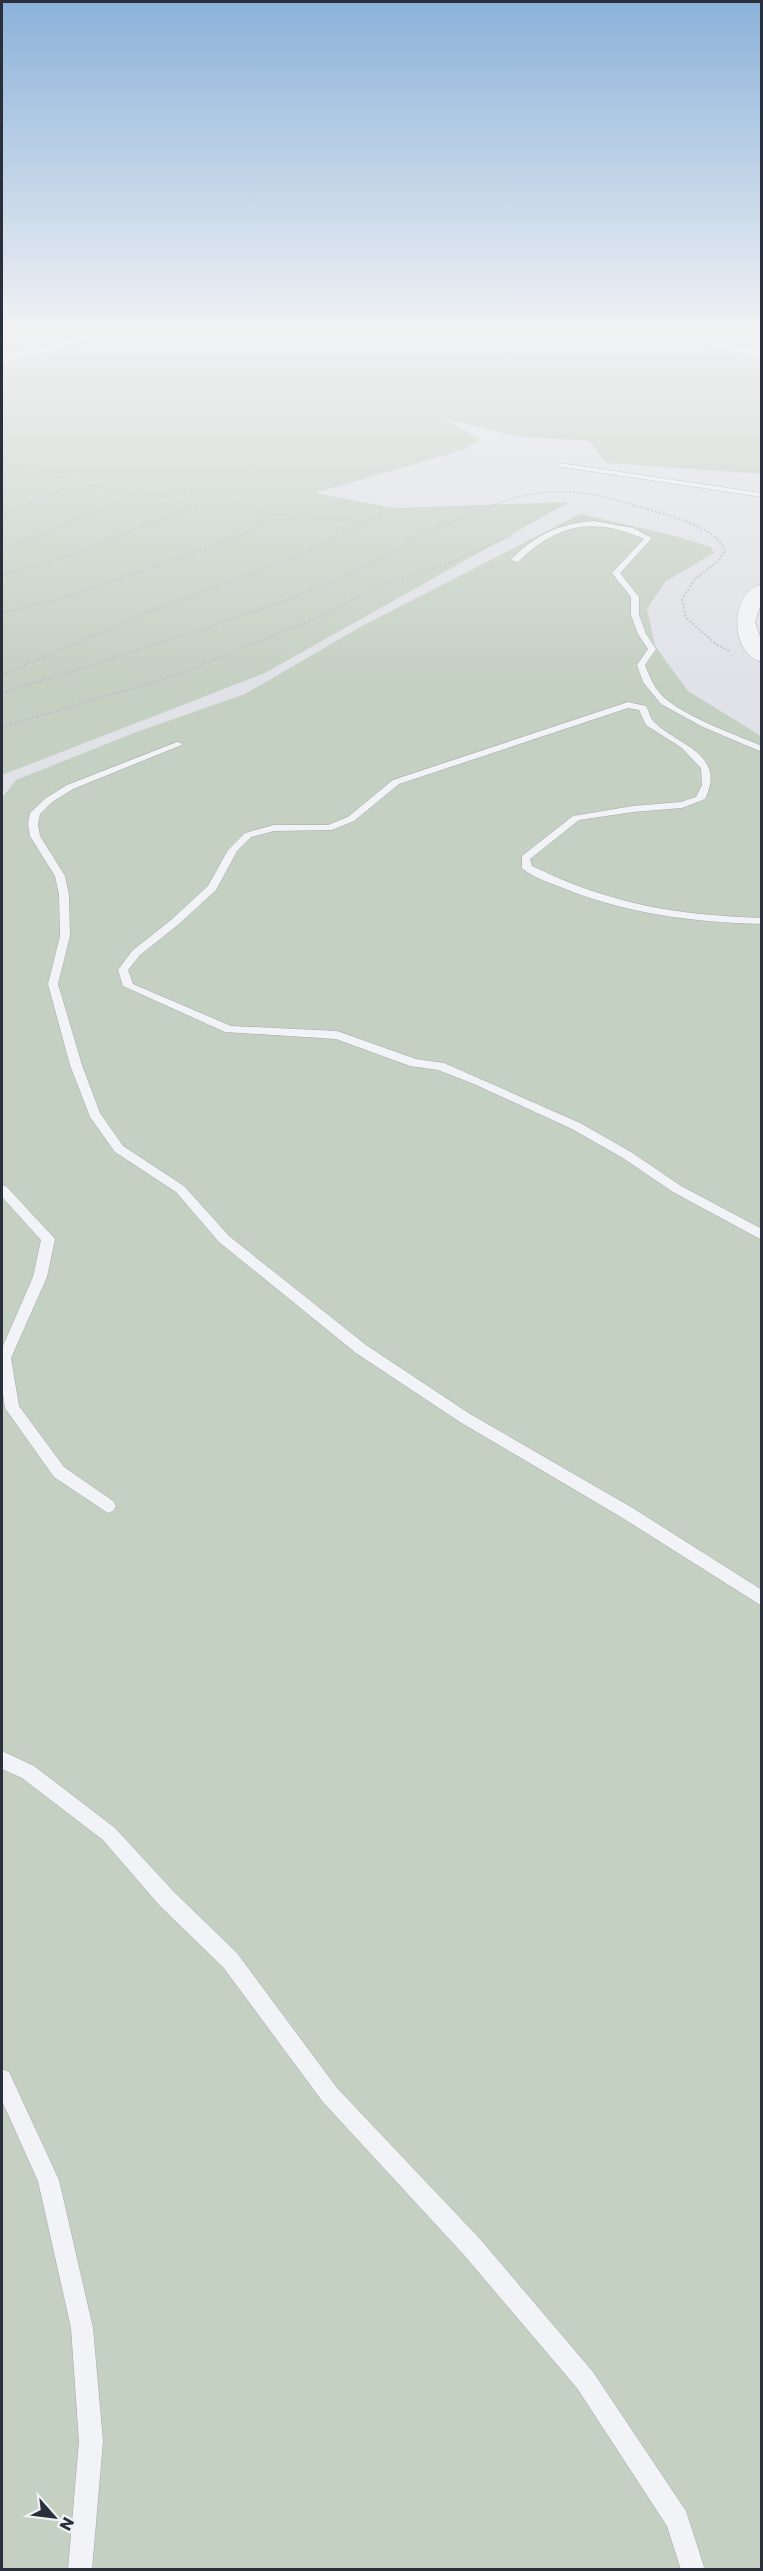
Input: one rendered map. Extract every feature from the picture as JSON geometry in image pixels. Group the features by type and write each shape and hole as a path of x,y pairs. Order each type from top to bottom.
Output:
{"street":[{"path":"762,589 751,598 746,612 747,631 762,656"}],"lane":[{"path":"559,465 762,495"},
{"path":"515,560 525,548 551,531 570,524 608,525 633,529 648,538 616,573 635,597 635,615 642,634 652,649 641,665 647,682 664,702 706,725 762,749"},
{"path":"762,921 654,913 608,903 527,868 525,858 576,818 633,809 682,805 700,799 707,785 705,767 685,746 649,723 643,708 628,705 396,782 351,819 329,828 274,828 248,836 232,850 212,888 136,953 123,970 128,986 229,1029 337,1035 414,1063 440,1066 478,1081 576,1126 627,1155 677,1189 762,1235"},
{"path":"180,744 70,787 35,813 33,824 35,836 60,876 64,895 65,936 53,984 76,1065 94,1114 119,1149 180,1189 224,1239 361,1349 465,1418 626,1512 762,1599"},
{"path":"2,1189 48,1239 40,1277 4,1358 12,1408 59,1472 108,1506"},
{"path":"2,1760 28,1772 109,1834 167,1899 230,1960 330,2095 472,2247 585,2380 676,2520 693,2570"},
{"path":"2,2079 48,2180 82,2328 92,2441 80,2570"}],"path":[{"path":"2,464 116,491 180,500 190,508"},
{"path":"2,515 56,493 63,486 53,476"},
{"path":"2,575 75,554 195,506 197,502 189,489 267,514 370,522"},
{"path":"2,693 134,652 306,593 375,562 431,530 510,499 560,490 615,499 665,518"},
{"path":"2,549 40,537 98,512 126,498 127,492"},
{"path":"2,675 142,614 258,571 357,530 379,517 382,506"},
{"path":"2,613 63,598 233,539 254,529 267,514"},
{"path":"655,516 697,526 722,542 725,550 718,561 696,579 682,600 686,618 716,644 730,652"},
{"path":"2,727 174,676 324,615 373,588 441,566 521,531"}],"green space":[{"path":"2,447 468,447 315,493 393,508 569,502 265,673 2,775"},
{"path":"594,447 761,447 761,474 607,463"},
{"path":"580,514 675,536 711,547 714,553 665,582 647,609 655,646 688,691 761,736 761,2569 2,2569 2,798 16,780 134,733 245,694 362,626"}]}
